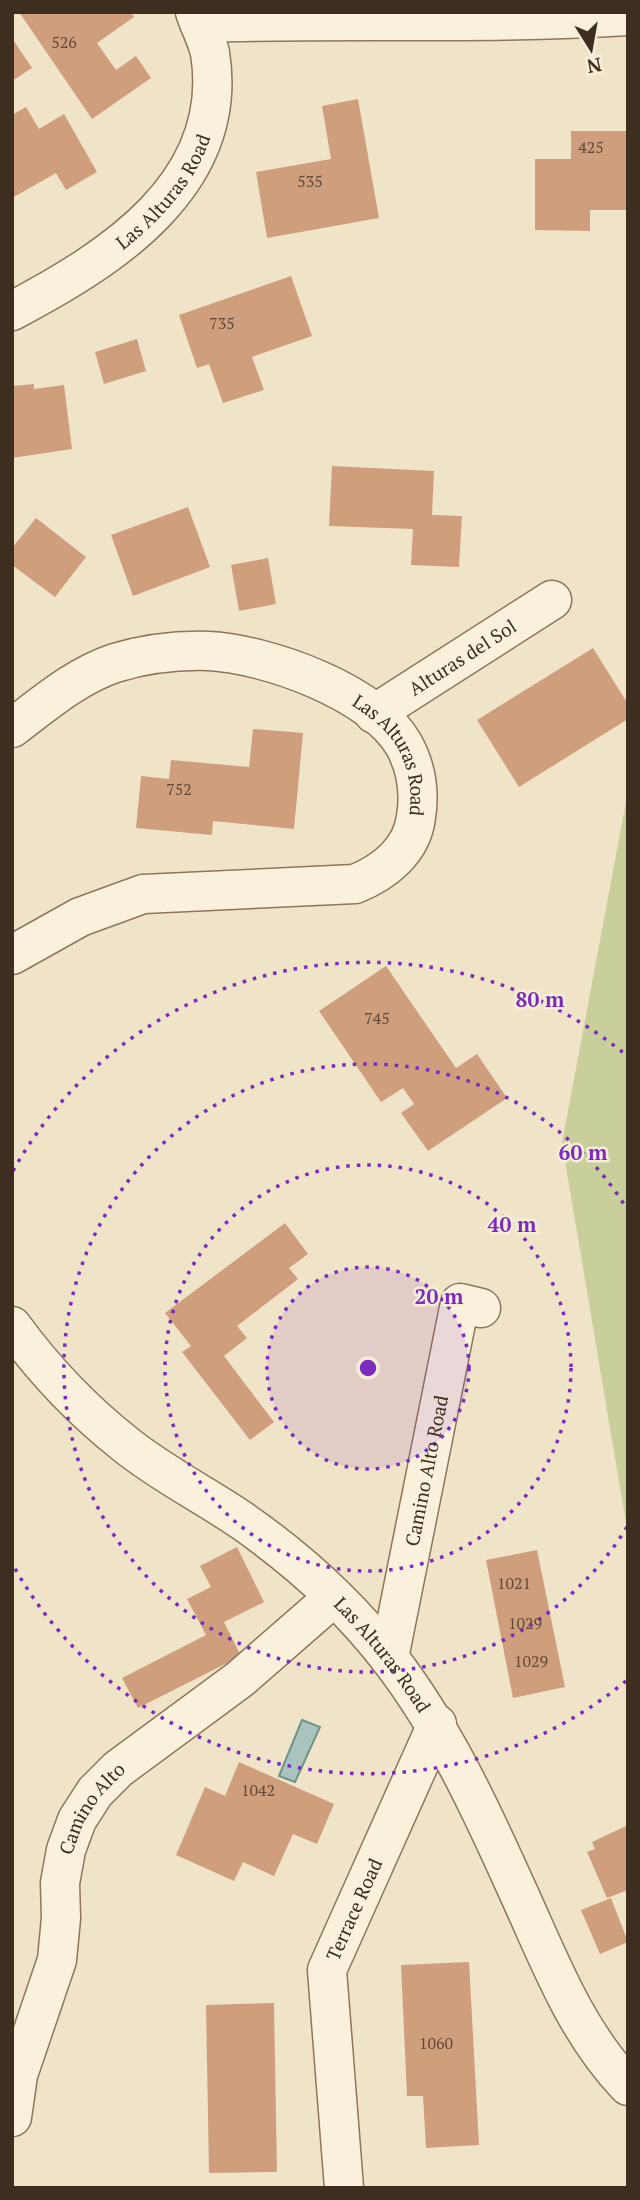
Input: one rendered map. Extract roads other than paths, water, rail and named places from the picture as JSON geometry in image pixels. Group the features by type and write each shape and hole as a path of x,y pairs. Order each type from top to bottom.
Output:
{"street":[{"path":"197,18 552,20 628,16"},
{"name":"Las Alturas Road","path":"12,311 110,254 154,215 185,177 204,129 211,93 209,48 197,18"},
{"name":"Alturas del Sol","path":"374,714 552,600"},
{"name":"Las Alturas Road","path":"12,728 68,685 113,664 160,652 209,651 257,659 295,670 331,686 374,714 403,744 417,782 415,823 400,855 379,872 355,884 337,887 143,894 80,916 12,955"},
{"name":"Camino Alto Road","path":"389,1658 460,1303 481,1308"},
{"name":"Las Alturas Road","path":"12,1326 31,1352 76,1400 125,1444 244,1522 334,1597 389,1658 437,1724 515,1885 562,1993 594,2046 628,2086"},
{"name":"Camino Alto","path":"12,2117 18,2075 57,1960 60,1883 66,1850 77,1820 95,1792 118,1769 240,1679 334,1597"},
{"name":"Terrace Road","path":"344,2188 327,1970 437,1724"}],"water":[{"path":"302,1720 320,1727 295,1782 279,1776"}]}
